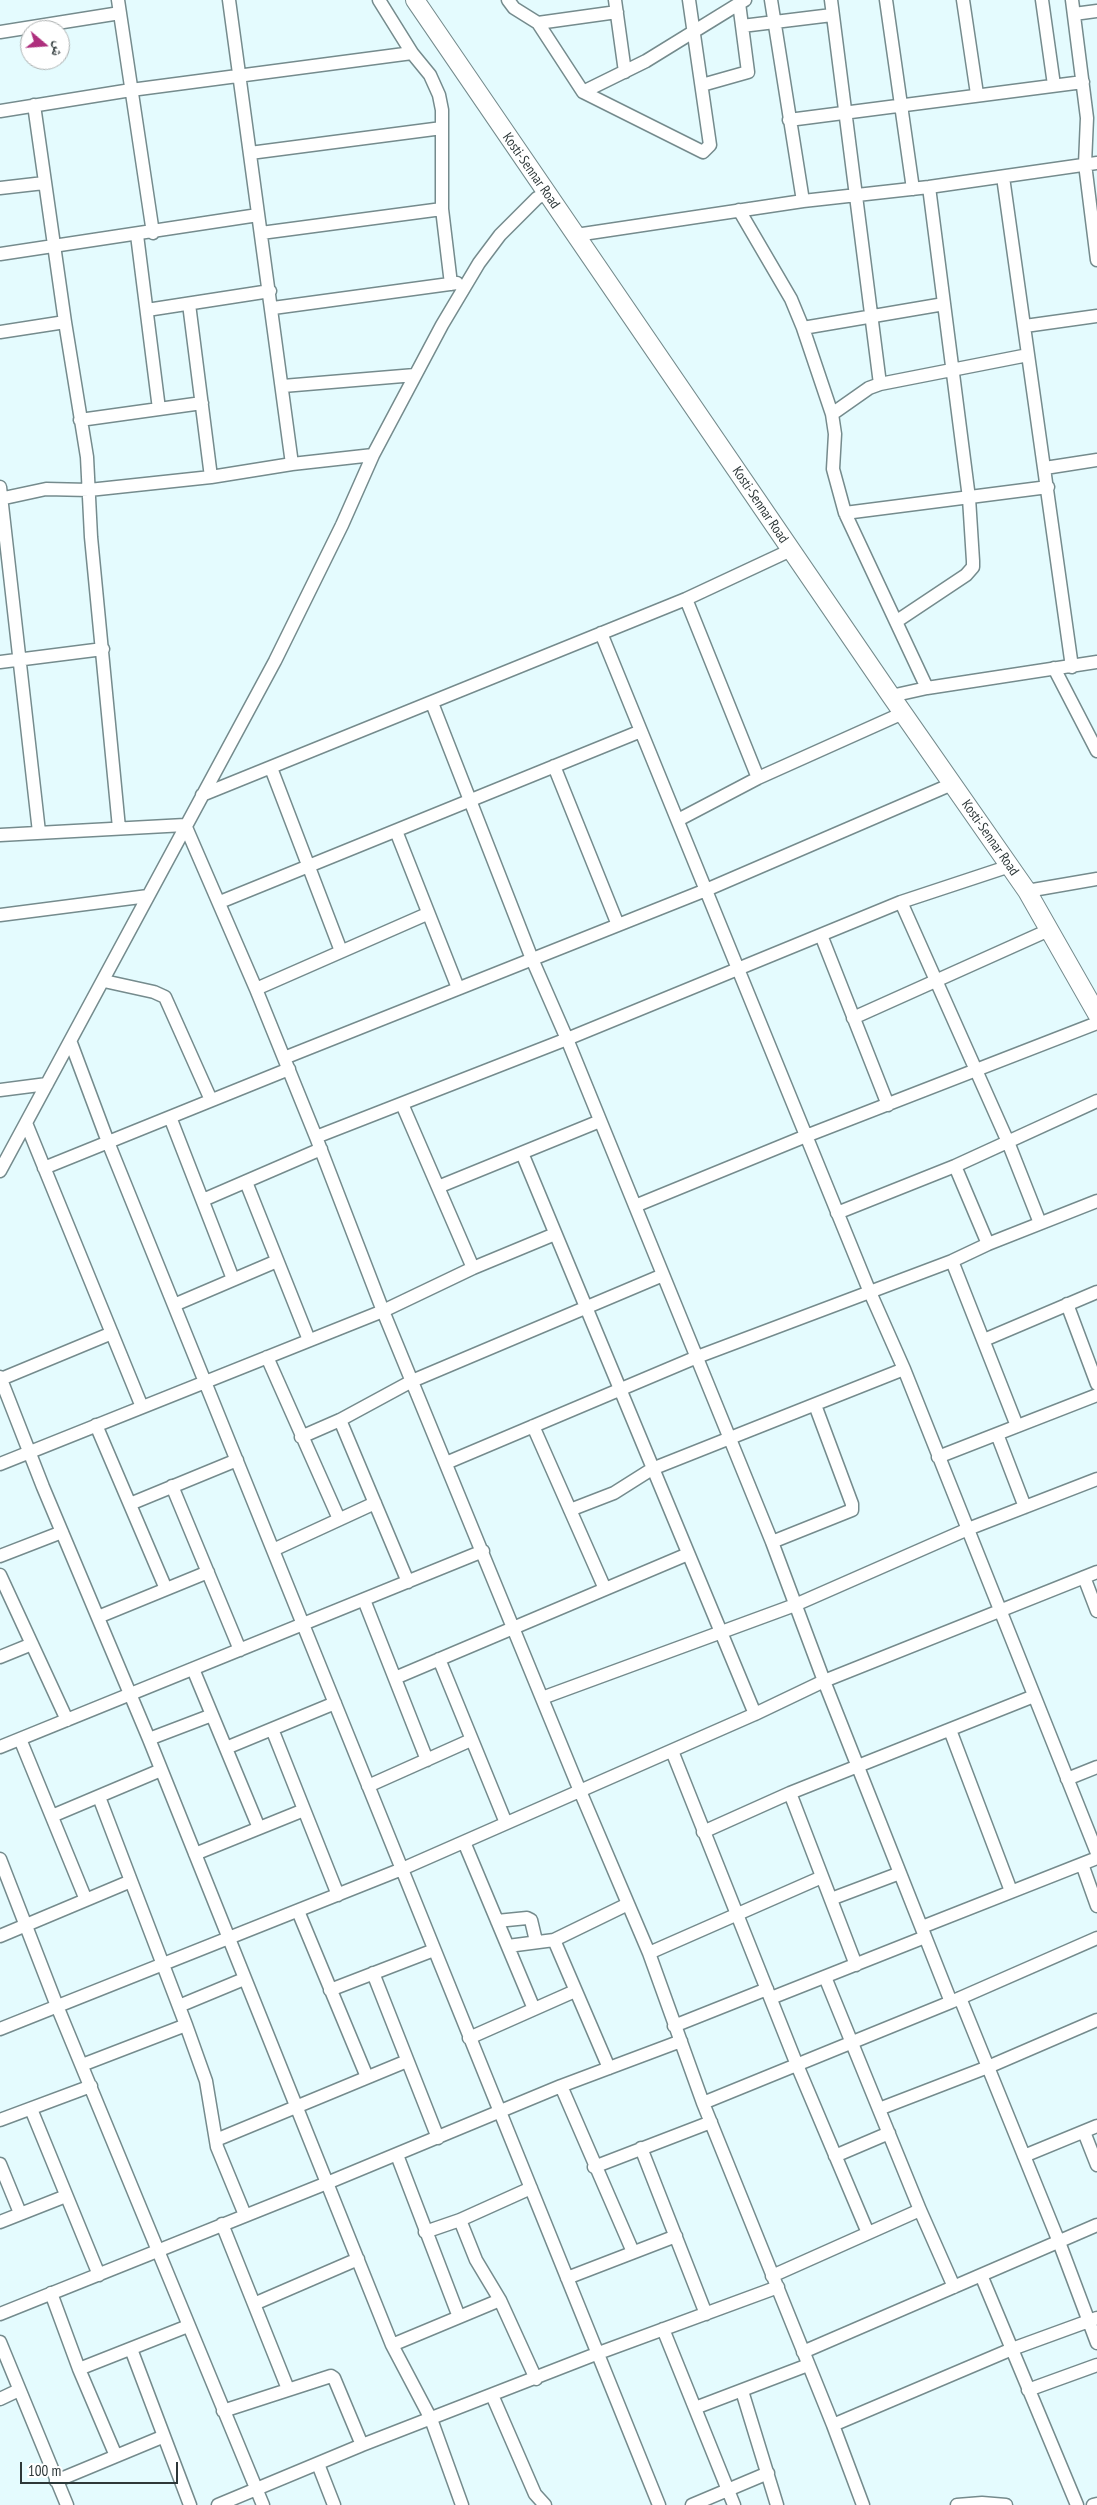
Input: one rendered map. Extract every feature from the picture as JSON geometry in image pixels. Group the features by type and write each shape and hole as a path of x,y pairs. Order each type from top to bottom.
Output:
{"highway":[{"name":"Kosti-Sennar Road","path":"415,0 902,713 1027,891 1049,930 1091,990 1097,1014"}],"street":[{"path":"118,0 152,233"},
{"path":"229,0 260,233 273,308 292,464"},
{"path":"379,0 434,85 442,110 442,209 451,284"},
{"path":"508,0 514,8 538,23 584,92 700,152 706,150 710,145 689,0"},
{"path":"772,0 803,201"},
{"path":"831,0 855,195 873,316 880,384"},
{"path":"886,0 912,189"},
{"path":"963,0 977,94"},
{"path":"1042,0 1054,85"},
{"path":"1072,0 1083,82 1092,118 1091,163 1097,260"},
{"path":"584,92 625,72 742,2"},
{"path":"702,85 748,73 742,26 742,2"},
{"path":"538,23 616,6 625,72"},
{"path":"1074,14 1097,11"},
{"path":"0,32 120,13"},
{"path":"742,26 832,15"},
{"path":"0,110 131,90 412,53"},
{"path":"790,120 902,106 977,94 1083,82"},
{"path":"34,105 44,183 87,457 91,537 104,649 119,828"},
{"path":"250,154 442,128"},
{"path":"576,235 803,201 930,187 1091,163"},
{"path":"1004,177 1072,667"},
{"path":"0,188 44,183"},
{"path":"897,621 970,572 973,561 969,498 930,187"},
{"path":"0,1171 71,1043 185,825 275,660 342,525 373,455 415,375 467,282 500,235 537,198 546,193"},
{"path":"260,233 442,209"},
{"path":"739,210 791,299 803,328 832,414 835,434 834,469 845,513 927,688"},
{"path":"0,254 258,216"},
{"path":"137,235 159,409"},
{"path":"273,308 467,282"},
{"path":"147,310 270,291"},
{"path":"189,304 211,477"},
{"path":"803,328 944,304"},
{"path":"1025,326 1097,316"},
{"path":"0,332 65,322"},
{"path":"832,414 869,388 880,384 1028,355"},
{"path":"283,386 415,375"},
{"path":"80,420 202,403"},
{"path":"39,832 1,495 46,490 89,490 211,477 292,464 373,455"},
{"path":"1045,468 1097,460"},
{"path":"845,513 1048,486"},
{"path":"202,795 686,599 791,550"},
{"path":"686,599 758,778"},
{"path":"601,633 740,969 837,1213 904,1369 1097,1854"},
{"path":"0,662 104,649"},
{"path":"891,696 927,688 1097,662"},
{"path":"1054,668 1097,751"},
{"path":"432,703 532,959 567,1039 772,1542 824,1681 900,1873 924,1932 988,2067 1059,2242 1093,2319 1097,2343"},
{"path":"678,820 758,778 902,713"},
{"path":"220,902 641,730"},
{"path":"554,766 618,925"},
{"path":"271,768 341,951"},
{"path":"44,1168 211,1100 458,988 706,890 952,784"},
{"path":"0,836 39,832 185,825"},
{"path":"185,825 220,902 287,1064 383,1311 580,1791 649,1953 703,2104 833,2425 862,2505"},
{"path":"396,831 427,914 458,988"},
{"path":"203,1200 246,1182 319,1143 402,1104 740,969 901,902 1010,866"},
{"path":"1027,891 1097,879"},
{"path":"0,915 148,896"},
{"path":"901,902 1008,1142 1040,1223"},
{"path":"256,989 427,914"},
{"path":"853,1018 1049,930"},
{"path":"821,935 888,1105"},
{"path":"104,981 154,992 165,997 211,1100"},
{"path":"635,1206 806,1136 1097,1024"},
{"path":"71,1043 108,1142 531,2188 596,2354 659,2505"},
{"path":"0,1090 48,1084"},
{"path":"837,1213 954,1166 1097,1101"},
{"path":"402,1104 473,1268"},
{"path":"170,1117 233,1279"},
{"path":"438,1187 600,1121"},
{"path":"26,1123 142,1407"},
{"path":"522,1153 652,1469 756,1714"},
{"path":"954,1166 988,1244"},
{"path":"246,1182 309,1340"},
{"path":"446,1463 697,1357 869,1290 952,1261 988,1244 1097,1201"},
{"path":"0,1464 383,1311 473,1268 555,1234"},
{"path":"174,1305 277,1261"},
{"path":"952,1261 1017,1426"},
{"path":"302,1437 340,1420 412,1381 664,1275"},
{"path":"984,1340 1097,1292"},
{"path":"1067,1304 1097,1384"},
{"path":"112,1334 0,1378 149,1739 392,2346 431,2418 461,2502 448,2505"},
{"path":"267,1357 338,1519"},
{"path":"570,1510 614,1493 652,1469 904,1369"},
{"path":"938,1456 1097,1395"},
{"path":"772,1542 852,1510 852,1504 815,1405"},
{"path":"340,1420 408,1582"},
{"path":"96,1425 166,1589"},
{"path":"533,1426 605,1589"},
{"path":"997,1434 1025,1507"},
{"path":"130,1504 237,1460"},
{"path":"542,1698 795,1605 968,1529 1097,1479"},
{"path":"172,1486 240,1650"},
{"path":"273,1550 338,1519 375,1504"},
{"path":"0,1556 62,1532"},
{"path":"0,1747 483,1551"},
{"path":"395,1678 688,1554"},
{"path":"98,1616 208,1572"},
{"path":"0,2029 402,1869 756,1714 824,1681 1097,1572"},
{"path":"0,1574 67,1720"},
{"path":"1084,1577 1097,1612"},
{"path":"364,1600 427,1760"},
{"path":"0,1657 32,1644"},
{"path":"439,1659 506,1823"},
{"path":"193,1669 259,1828"},
{"path":"703,1832 790,1793 1034,1696"},
{"path":"226,1748 335,1703"},
{"path":"149,1739 212,1715"},
{"path":"272,1729 338,1895"},
{"path":"950,1730 1011,1891"},
{"path":"20,1739 86,1900"},
{"path":"368,1786 471,1740"},
{"path":"672,1751 736,1915 834,2156 868,2233"},
{"path":"1067,1779 1097,1767"},
{"path":"52,1816 161,1770"},
{"path":"790,1793 856,1965"},
{"path":"99,1797 164,1964 206,2081 216,2140 245,2215"},
{"path":"195,1854 304,1810"},
{"path":"464,1842 534,2009"},
{"path":"674,2026 825,1977 856,1965 1011,1891 1097,1858"},
{"path":"0,1859 57,2006 263,2505"},
{"path":"1082,1864 1097,1906"},
{"path":"831,1899 900,1873"},
{"path":"649,1953 822,1877"},
{"path":"0,1936 131,1881"},
{"path":"508,1946 554,1940 628,1904"},
{"path":"298,1911 367,2077"},
{"path":"497,1921 527,1918 531,1920 536,1941"},
{"path":"703,2104 955,2000 1097,1938"},
{"path":"554,1940 609,2068"},
{"path":"330,1990 434,1950"},
{"path":"373,1973 438,2138"},
{"path":"825,1977 920,2210 954,2287"},
{"path":"179,2006 244,1979"},
{"path":"469,2038 575,1991"},
{"path":"880,2109 988,2067 1097,2020"},
{"path":"82,2065 186,2025"},
{"path":"0,2314 99,2275 158,2249 327,2184 561,2086 681,2041"},
{"path":"216,2140 407,2061"},
{"path":"0,2120 91,2086"},
{"path":"561,2086 594,2167 633,2252"},
{"path":"30,2109 99,2275"},
{"path":"594,2167 711,2122"},
{"path":"1024,2156 1097,2126"},
{"path":"1084,2132 1097,2165"},
{"path":"834,2156 889,2133"},
{"path":"641,2148 706,2314"},
{"path":"397,2155 425,2232 460,2317"},
{"path":"0,2164 20,2214"},
{"path":"425,2232 460,2220 531,2188"},
{"path":"0,2222 66,2196"},
{"path":"218,2505 362,2445 536,2379 596,2354 706,2314 868,2233 920,2210"},
{"path":"460,2220 476,2260 500,2300 536,2379"},
{"path":"222,2224 288,2389"},
{"path":"803,2352 1097,2225"},
{"path":"567,2278 676,2236"},
{"path":"254,2304 358,2259"},
{"path":"981,2275 1077,2505"},
{"path":"51,2294 79,2370 116,2456"},
{"path":"392,2346 500,2300"},
{"path":"833,2425 1012,2350 1093,2319"},
{"path":"79,2370 188,2326"},
{"path":"663,2329 734,2505"},
{"path":"0,2342 67,2505"},
{"path":"131,2350 162,2436 190,2505"},
{"path":"695,2408 808,2364"},
{"path":"1028,2390 1097,2365"},
{"path":"224,2411 328,2376 334,2378 362,2445"},
{"path":"0,2399 19,2390"},
{"path":"742,2391 777,2505"},
{"path":"492,2395 534,2494 545,2505"},
{"path":"56,2481 162,2436"},
{"path":"318,2464 334,2505"},
{"path":"692,2505 768,2473"},
{"path":"957,2505 982,2503 1006,2505"},
{"path":"1093,2505 1097,2504"}]}
